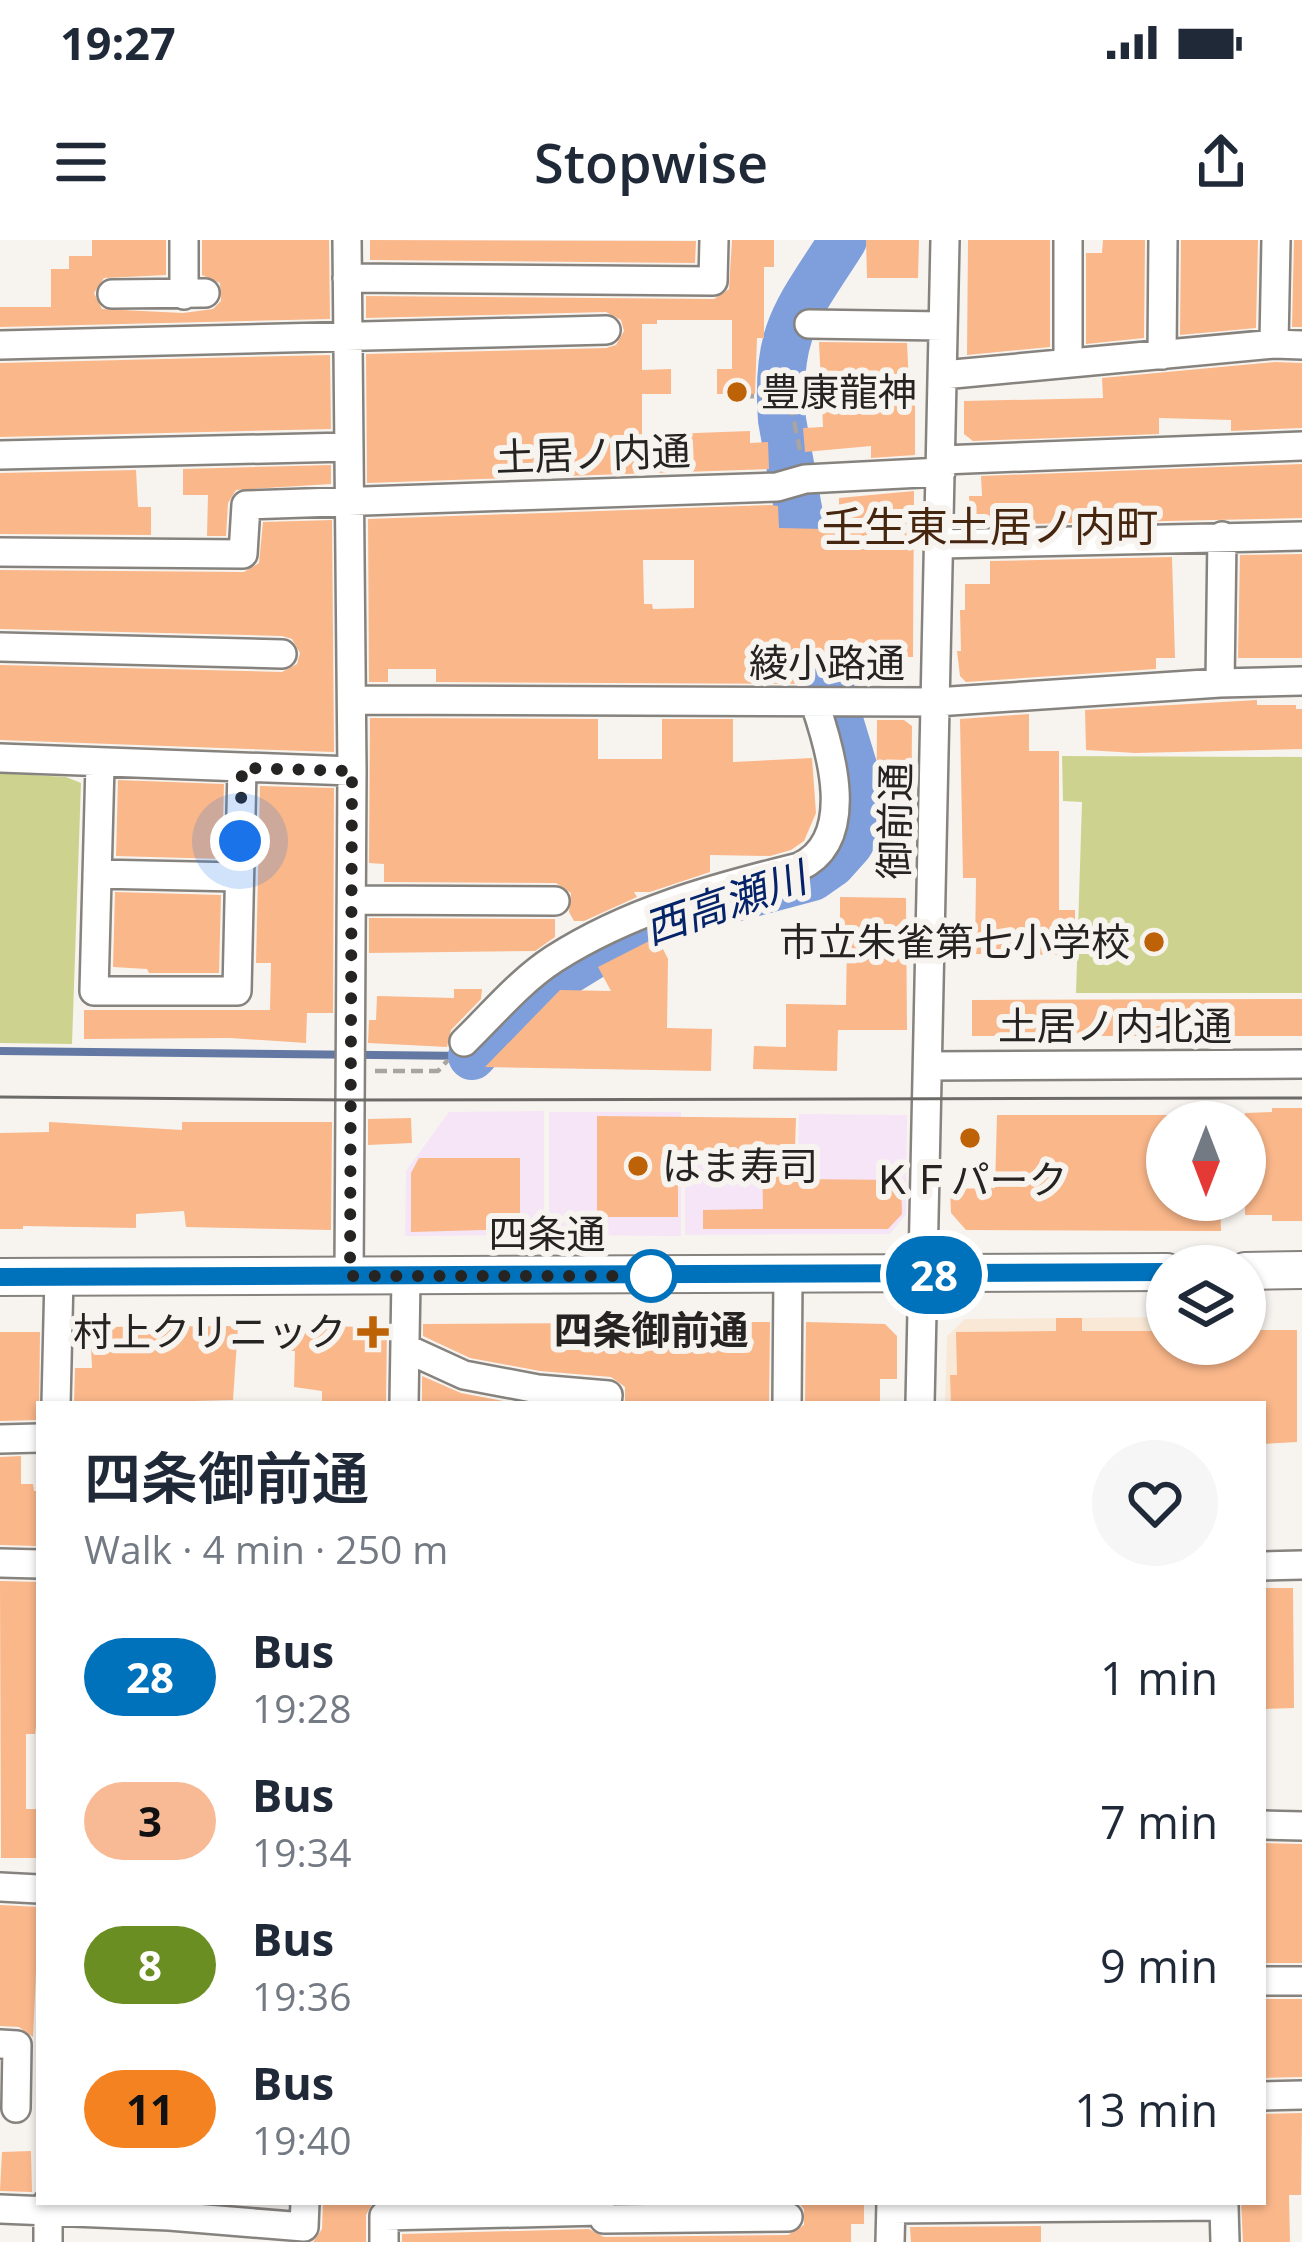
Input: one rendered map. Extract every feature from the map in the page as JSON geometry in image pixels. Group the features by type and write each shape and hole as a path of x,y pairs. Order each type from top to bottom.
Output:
{"main road":[{"path":"1266,1271 1302,1270"},
{"name":"四条通","path":"0,1277 1146,1272"}],"street":[{"path":"112,294 194,294 184,240"},
{"path":"347,240 357,1061 350,1276"},
{"path":"347,278 713,281 714,240"},
{"name":"御前通","path":"920,1401 945,240"},
{"path":"1068,240 1068,363"},
{"path":"1162,355 1163,240"},
{"path":"943,375 1288,344 1276,240"},
{"path":"809,323 943,326"},
{"path":"0,345 606,330"},
{"name":"土居ノ内通","path":"0,552 243,554 246,505 795,482 942,466 1302,446"},
{"path":"0,454 347,448"},
{"path":"1220,683 1222,536"},
{"path":"940,544 1302,536"},
{"path":"0,647 281,654"},
{"name":"綾小路通","path":"352,700 936,702 1302,681"},
{"path":"456,1052 534,973 563,954 662,905 799,867 816,857 832,829 833,786 830,748 816,704"},
{"path":"0,758 352,771"},
{"path":"100,764 94,991 237,991 242,768"},
{"path":"97,874 239,877"},
{"path":"352,900 555,901"},
{"name":"土居ノ内北通","path":"929,1066 1302,1064"},
{"path":"404,1401 406,1276"},
{"path":"787,1401 788,1276"},
{"path":"56,1401 59,1277"},
{"path":"405,1348 464,1375 538,1389 608,1395 607,1401"},
{"path":"0,1439 36,1438"},
{"path":"0,1563 36,1564"},
{"path":"1266,1566 1302,1565"},
{"path":"1266,1826 1302,1826"},
{"path":"0,1887 36,1889"},
{"path":"1266,1981 1302,1981"},
{"path":"0,2044 17,2045 18,2108"},
{"path":"1266,2096 1302,2095"},
{"path":"0,2209 48,2206 249,2232 304,2227 305,2205"},
{"path":"48,2206 48,2242"},
{"path":"890,2242 891,2206 1224,2206 1225,2242"},
{"path":"383,2242 384,2216 411,2209 490,2228 602,2218 788,2220"}],"path":[{"path":"746,396 787,397 795,482"},
{"path":"357,1061 438,1071 456,1052"}],"shaded area":[{"path":"544,1111 544,1235 405,1236 406,1171 449,1112"},
{"path":"549,1112 681,1112 681,1236 549,1235"},
{"path":"799,1114 907,1115 906,1214 890,1234 685,1235 685,1156 798,1156"},
{"path":"1146,1317 1146,1365 1164,1365 1164,1401 945,1401 947,1336 965,1319"}],"green space":[{"path":"1062,756 1302,757 1302,993 1076,993 1082,802 1063,801"},
{"path":"0,773 66,777 81,783 72,1044 0,1043"}],"building":[{"path":"92,240 166,240 166,275 104,278 94,293 102,309 183,313 213,309 221,301 220,283 202,275 202,240 329,240 330,319 0,327 0,307 51,307 51,269 69,269 69,256 92,256"},
{"path":"370,240 696,241 695,263 370,260"},
{"path":"732,240 774,240 774,267 764,267 764,338 757,338 755,394 717,394 717,369 732,369 732,320 642,324 642,370 671,369 671,394 642,394 642,435 750,431 750,443 768,442 769,469 367,483 366,354 606,348 616,345 624,331 621,320 606,312 366,318 366,296 714,299 729,289"},
{"path":"866,240 919,240 918,278 867,278"},
{"path":"968,240 1050,240 1050,347 967,355"},
{"path":"1103,240 1145,240 1144,338 1086,344 1086,253 1102,253"},
{"path":"1181,240 1258,240 1256,328 1180,335"},
{"path":"1294,240 1302,240 1302,327 1292,327"},
{"path":"819,342 907,343 909,383 915,383 915,455 871,458 871,446 805,452 803,428 823,427"},
{"path":"330,355 331,429 0,437 0,363"},
{"path":"1302,363 1302,428 1231,431 1231,420 1159,418 1159,434 973,441 964,434 964,401 1103,398 1102,378"},
{"path":"1302,464 1302,518 970,522 969,496 982,496 981,476"},
{"path":"331,465 331,484 236,490 228,503 226,536 207,536 208,495 183,495 183,469"},
{"path":"136,470 138,507 151,507 151,535 0,534 0,473"},
{"path":"914,491 913,657 805,654 812,684 436,682 436,669 388,669 388,682 369,682 368,519 771,505 778,506 779,528 824,529 824,507 839,508 839,498","holes":["643,560 694,560 694,608 653,609 652,604 644,604"]},
{"path":"332,520 334,752 0,740 0,665 282,672 297,664 300,653 292,639 282,636 0,629 0,570 244,572 259,563 263,522"},
{"path":"1302,554 1302,658 1238,658 1240,555"},
{"path":"1172,557 1175,658 1156,658 1156,669 966,682 960,676 957,651 961,651 965,584 990,584 990,561"},
{"path":"1257,700 1257,705 1302,709 1302,749 1086,750 1085,710"},
{"path":"1029,714 1029,751 1059,751 1059,910 1075,910 1075,955 975,954 976,878 963,878 960,719"},
{"path":"370,718 598,719 598,759 662,759 662,719 733,719 733,762 812,758 816,813 804,841 791,850 770,856 710,855 710,872 650,892 634,892 637,897 584,921 574,921 569,912 571,893 556,883 384,882 384,864 369,863"},
{"path":"877,720 904,720 912,726 911,856 876,855"},
{"path":"118,780 224,784 222,859 116,856"},
{"path":"260,786 334,788 333,1013 307,1013 306,1043 230,1038 84,1039 84,1010 270,1010 271,963 256,963"},
{"path":"115,892 221,895 219,973 149,973 147,969 113,967"},
{"path":"840,897 906,898 907,1030 838,1030 837,1071 753,1069 754,1046 786,1047 786,1004 846,1005 847,934 840,934"},
{"path":"369,918 555,919 555,937 535,951 369,953"},
{"path":"657,937 668,959 667,1028 712,1029 711,1071 485,1067 560,990 611,991 598,967"},
{"path":"454,989 482,989 481,999 451,1030 447,1047 368,1043 377,996 454,998"},
{"path":"1302,999 1302,1036 972,1036 972,1000"},
{"path":"1272,1108 1302,1108 1302,1221 1272,1221 1272,1215 1266,1215 1266,1112"},
{"path":"997,1115 1146,1115 1146,1221 1221,1221 1221,1231 966,1230 951,1213 950,1189 995,1188"},
{"path":"597,1116 796,1118 794,1179 901,1180 902,1214 888,1229 703,1229 703,1210 763,1209 762,1152 678,1150 678,1217 597,1217"},
{"path":"411,1118 412,1143 368,1145 368,1119"},
{"path":"49,1122 182,1130 182,1122 332,1122 331,1230 186,1227 184,1211 136,1214 136,1228 0,1229 0,1133 49,1132"},
{"path":"419,1158 520,1158 520,1229 411,1232 411,1173"},
{"path":"1056,1318 1082,1318 1082,1331 1146,1331 1146,1365 1266,1365 1266,1330 1297,1330 1297,1442 1266,1444 1266,1401 951,1401 950,1375 957,1375 956,1332 1056,1331"},
{"path":"770,1322 769,1401 625,1401 625,1387 611,1377 470,1358 423,1336 423,1324"},
{"path":"806,1322 885,1324 897,1336 897,1379 880,1379 880,1401 805,1401"},
{"path":"238,1326 233,1400 74,1401 75,1368 92,1368 90,1327"},
{"path":"283,1326 387,1327 386,1401 322,1401 322,1391 294,1387 295,1351 283,1351"},
{"path":"0,1332 40,1332 36,1420 0,1421"},
{"path":"422,1376 461,1393 504,1401 422,1401"},
{"path":"21,1456 21,1484 33,1484 36,1491 36,1546 0,1545 0,1457"},
{"path":"0,1581 36,1582 36,1727 35,1734 26,1734 26,1809 36,1809 36,1858 1,1858"},
{"path":"1266,1588 1293,1588 1294,1708 1266,1709"},
{"path":"1266,1843 1302,1844 1302,1963 1266,1963"},
{"path":"0,1905 36,1907 33,2037 19,2027 0,2026"},
{"path":"1266,1999 1302,1999 1302,2077 1266,2078"},
{"path":"1302,2113 1301,2195 1289,2195 1290,2242 1243,2242 1241,2205 1266,2205 1266,2114"},
{"path":"31,2151 32,2192 0,2191 2,2152"},
{"path":"323,2205 371,2205 366,2215 366,2242 313,2242 322,2229"},
{"path":"801,2205 864,2205 864,2224 851,2224 851,2242 402,2242 402,2234 589,2229 604,2237 788,2235 804,2225"},
{"path":"1041,2226 1041,2242 911,2242 910,2227"}],"waterway":[{"name":"西高瀬川","path":"472,1056 526,996 616,941 677,913 812,877 832,863 860,826 864,802 832,697 782,420 781,390 793,323 843,240"},
{"name":"西高瀬川","path":"0,1051 472,1056"}],"tram line":[{"path":"0,1097 1302,1098"}],"bus line":[{"name":"28","path":"0,1277 1146,1272"}],"place":[{"name":"豊康龍神","path":"737,392"},
{"name":"市立朱雀第七小学校","path":"1154,942"},
{"name":"ＫＦパーク","path":"970,1138"},
{"name":"はま寿司","path":"638,1166"},
{"name":"四条御前通","path":"651,1276"},
{"name":"村上クリニック","path":"373,1332"}],"district":[{"name":"壬生東土居ノ内町","path":"990,527"}],"route":[{"path":"240,841 242,768 352,771 350,1276 660,1276 651,1276"}]}
